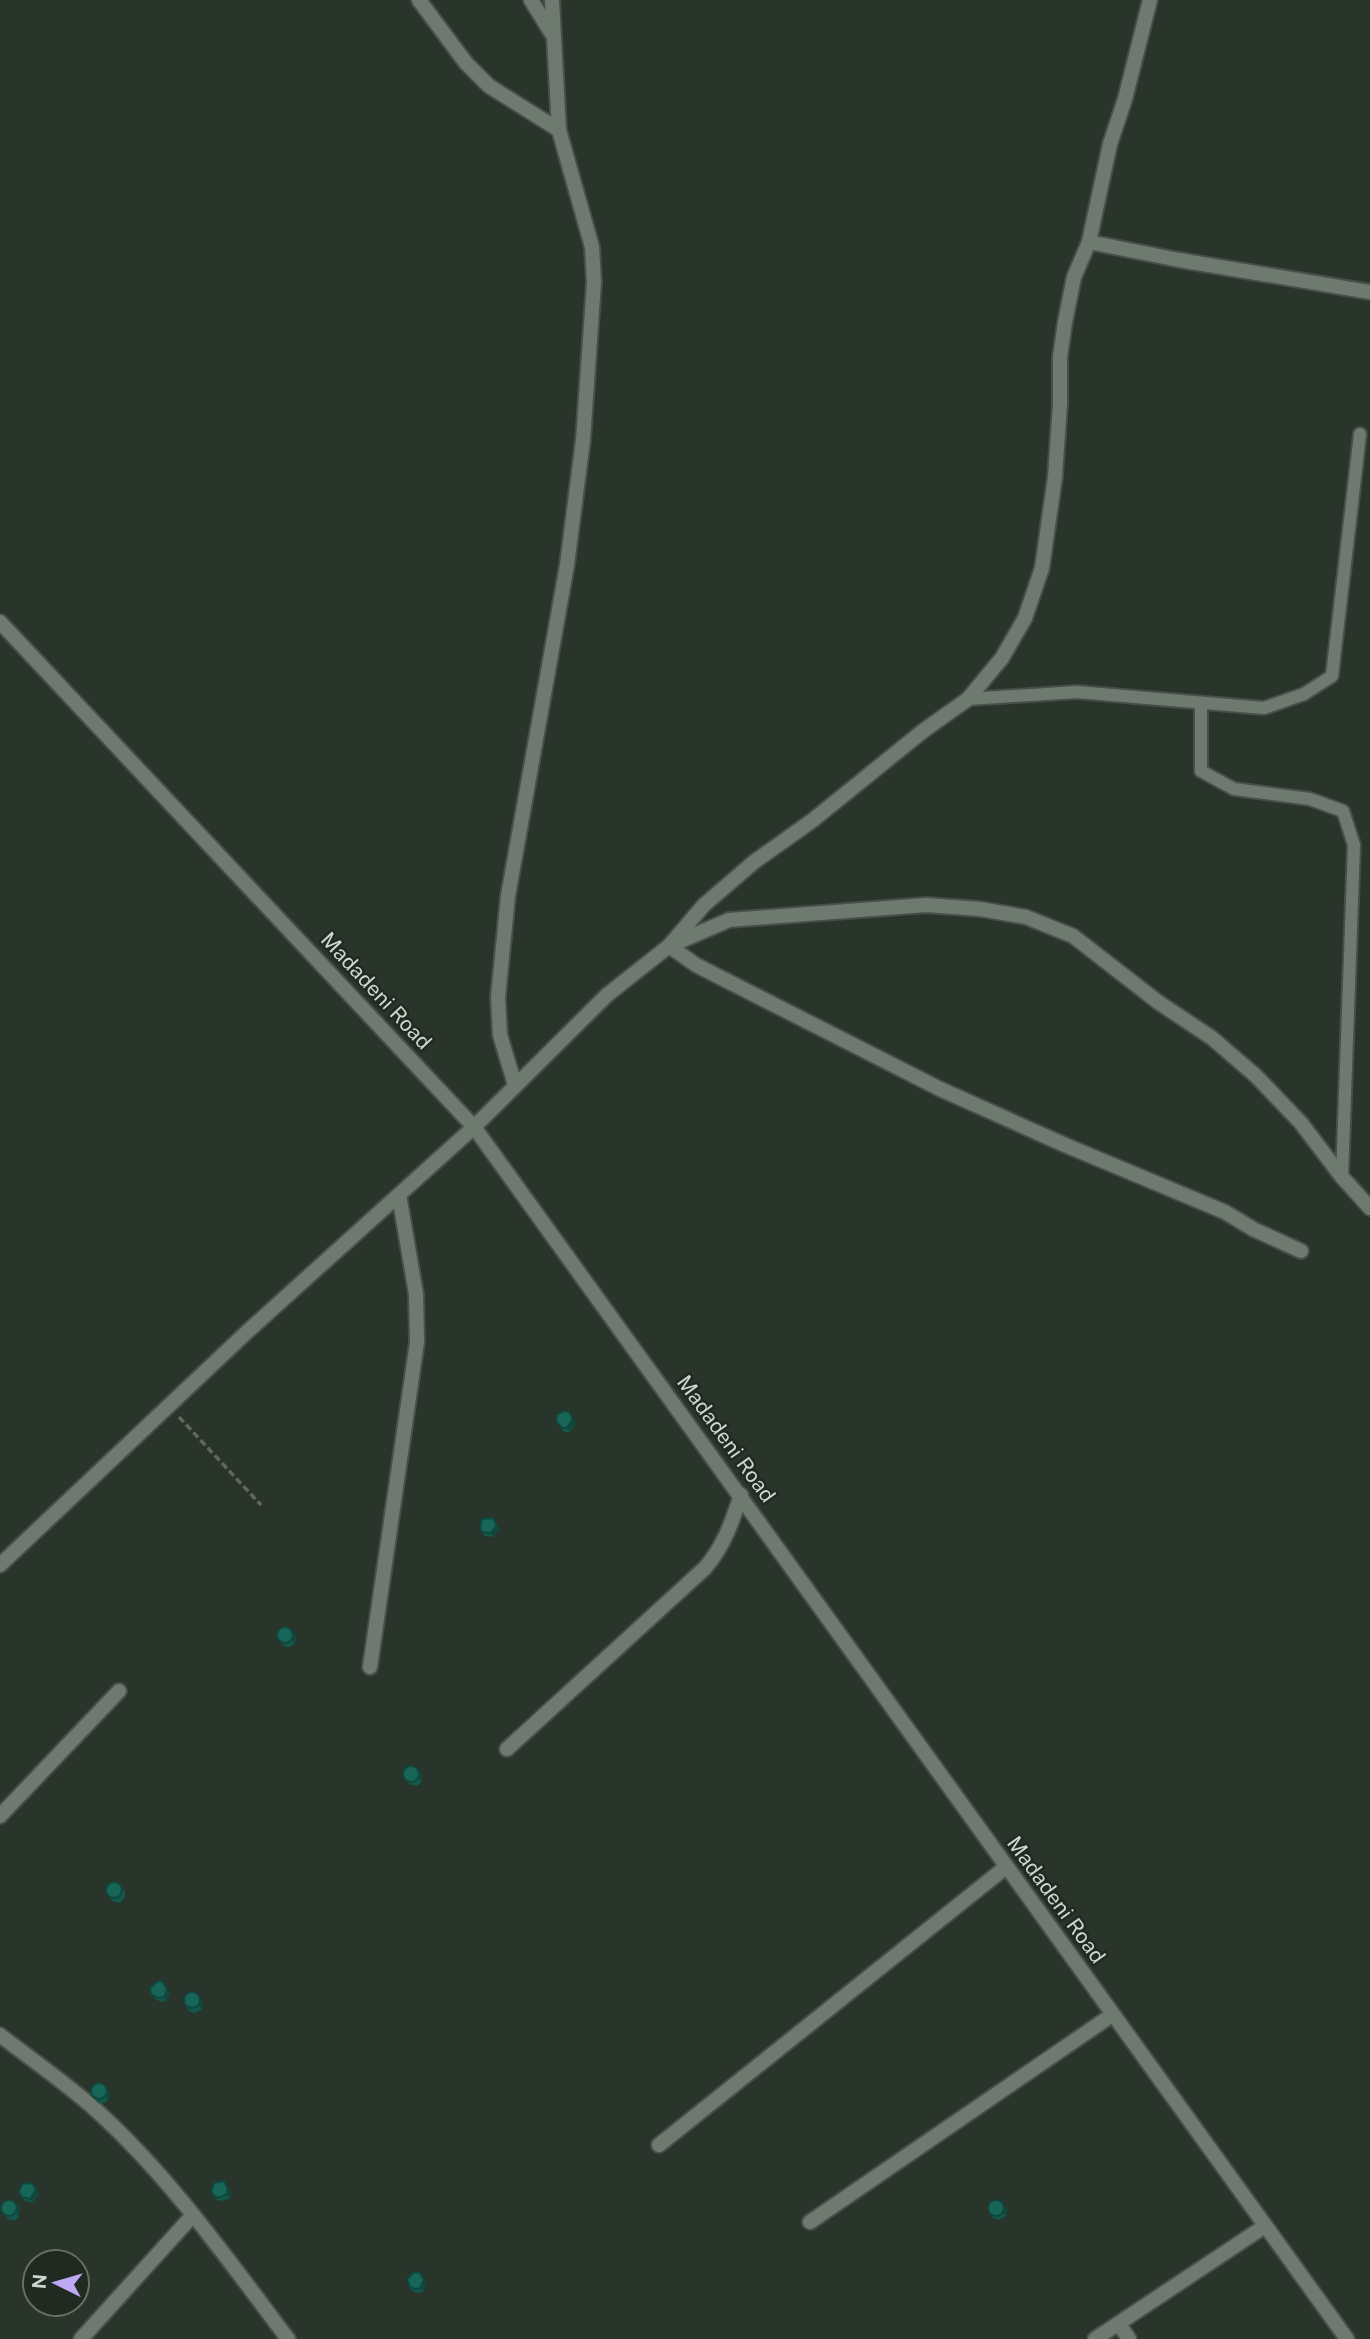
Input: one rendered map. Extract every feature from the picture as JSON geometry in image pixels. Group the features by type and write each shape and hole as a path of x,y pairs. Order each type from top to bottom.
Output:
{"street":[{"path":"419,0 466,63 488,86 559,130"},
{"path":"531,0 553,35"},
{"path":"515,1086 500,1035 499,997 508,896 567,565 583,440 594,282 592,247 559,130 552,0"},
{"path":"0,1564 168,1406 474,1127 607,995 669,946 704,905 754,862 813,820 923,731 968,699 1002,658 1025,618 1042,568 1055,477 1060,404 1059,357 1074,277 1089,242 1110,144 1125,99 1150,0"},
{"path":"1089,242 1370,292"},
{"name":"Madadeni Road","path":"0,622 474,1127 1347,2339"},
{"path":"669,946 729,920 783,914 926,905 980,909 1026,917 1073,936 1158,1002 1212,1038 1256,1076 1301,1123 1342,1177 1370,1208"},
{"path":"669,946 708,971 940,1089 1078,1151 1225,1212 1253,1229 1301,1251"},
{"path":"370,1667 416,1342 416,1294 399,1195"},
{"path":"507,1749 711,1561 725,1539 741,1495"},
{"path":"0,1816 120,1690"},
{"path":"659,2146 1006,1867"},
{"path":"810,2222 1112,2015"},
{"path":"0,2035 97,2111 193,2216 288,2339"},
{"path":"81,2339 193,2216"},
{"path":"1095,2339 1265,2226"},
{"path":"1119,2324 1129,2339"}],"lane":[{"path":"968,699 1077,692 1264,708 1304,694 1332,676 1360,435"},
{"path":"1201,703 1201,771 1234,789 1310,799 1343,811 1354,845 1342,1177"}],"path":[{"path":"168,1406 261,1505"}],"building":[{"path":"564,1411 569,1412 573,1419 567,1428 562,1428 556,1421 557,1415"},
{"path":"493,1518 497,1525 491,1533 482,1532 482,1519"},
{"path":"282,1627 288,1627 293,1635 291,1641 282,1643 277,1638 277,1632"},
{"path":"408,1766 414,1766 419,1774 417,1780 408,1782 403,1777 403,1771"},
{"path":"111,1882 117,1882 122,1890 120,1896 111,1898 106,1893 106,1887"},
{"path":"158,1981 163,1982 167,1990 164,1997 158,1998 151,1994 150,1988"},
{"path":"189,1992 195,1992 200,2000 198,2006 189,2008 184,2003 184,1997"},
{"path":"96,2083 102,2083 107,2091 105,2097 96,2099 91,2094 91,2088"},
{"path":"224,2181 227,2194 219,2198 214,2196 211,2191 214,2183"},
{"path":"32,2183 36,2190 30,2199 22,2197 19,2192 22,2184"},
{"path":"6,2200 12,2200 17,2208 15,2214 6,2216 1,2211 1,2205"},
{"path":"993,2200 999,2200 1004,2208 1002,2214 993,2216 988,2211 988,2205"},
{"path":"414,2272 420,2273 424,2280 420,2288 410,2287 407,2279"}]}
